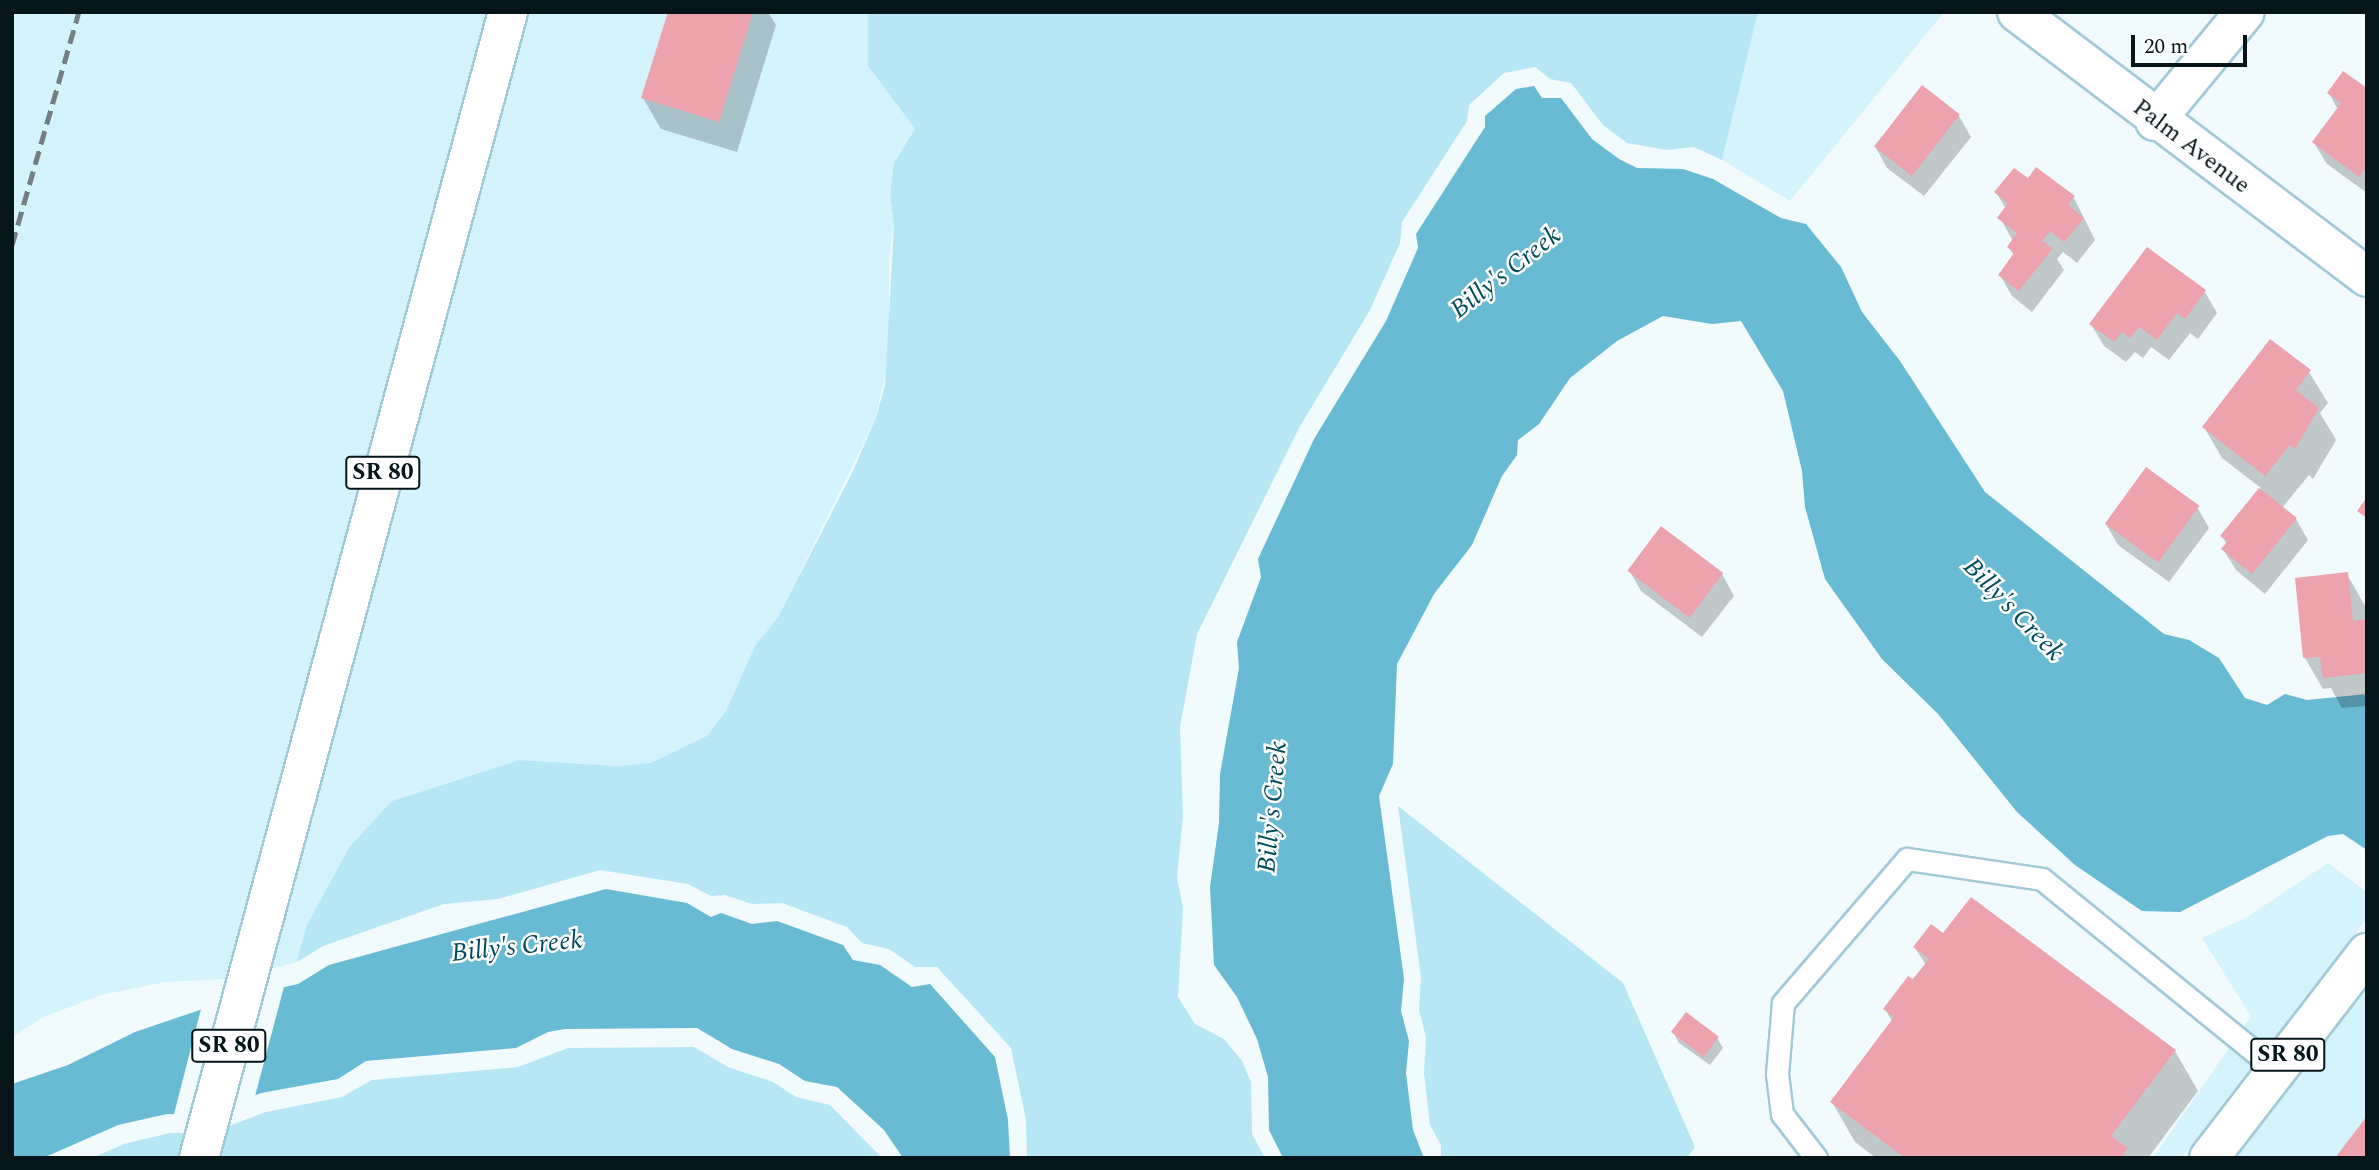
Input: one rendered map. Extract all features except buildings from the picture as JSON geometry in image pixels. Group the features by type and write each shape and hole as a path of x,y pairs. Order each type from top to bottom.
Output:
{"main road":[{"name":"SR 80","path":"199,1158 508,12"},
{"name":"Palm Avenue","path":"2017,12 2155,121 2367,277"},
{"path":"2155,121 2245,12"},
{"name":"SR 80","path":"2209,1158 2367,953"}],"lane":[{"path":"1816,1158 1782,1114 1777,1074 1783,1003 1907,859 2042,880 2277,1070"}],"shaded area":[{"path":"12,12 486,12 225,979 165,982 101,995 44,1017 12,1037"},
{"path":"530,12 868,12 868,66 915,129 894,163 890,194 894,226 889,257 889,354 876,418 778,617 755,646 726,711 707,736 650,763 617,766 519,760 392,801 350,846 297,962 271,969"},
{"path":"868,12 1758,12 1722,160 1694,147 1667,150 1627,143 1603,125 1571,83 1550,79 1535,67 1504,73 1469,105 1467,121 1402,222 1400,243 1370,310 1299,428 1197,634 1180,727 1183,816 1177,877 1183,908 1178,997 1195,1024 1224,1039 1242,1061 1251,1082 1252,1134 1265,1158 1027,1158 1026,1120 1011,1048 937,967 915,967 889,949 862,943 847,927 782,903 752,904 725,895 711,896 688,884 600,870 498,899 444,904 323,946 297,962 306,927 350,846 392,801 519,760 617,766 650,763 707,736 726,711 755,646 778,617 852,473 876,418 885,385 894,226 890,194 894,163 915,129 868,66"},
{"path":"1758,12 1944,12 1790,201 1722,160"},
{"path":"1398,806 1623,983 1695,1147 1687,1158 1441,1158 1441,1145 1430,1125 1424,1073 1426,1037 1419,1010 1421,977"},
{"path":"2328,863 2367,892 2367,918 2181,1158 2153,1158 2251,1016 2202,938 2247,917"},
{"path":"2367,989 2367,1158 2236,1158"},
{"path":"694,1047 728,1067 773,1082 796,1097 830,1105 882,1158 221,1158 229,1126 266,1112 342,1097 372,1080 518,1067 568,1048"},
{"path":"170,1133 184,1133 177,1158 92,1158 124,1144"}],"water":[{"name":"Billy's Creek","path":"1534,86 1542,98 1561,98 1592,139 1619,159 1637,168 1683,169 1713,179 1781,218 1806,224 1841,267 1862,312 1900,361 1985,492 2164,634 2189,640 2219,658 2245,698 2267,705 2285,694 2307,700 2367,694 2367,850 2343,834 2328,836 2180,912 2142,911 2075,865 2017,812 1938,714 1882,659 1825,579 1805,507 1802,471 1783,391 1741,321 1712,324 1663,316 1617,341 1570,378 1539,424 1518,440 1517,455 1502,476 1472,545 1434,594 1397,664 1393,764 1379,796 1404,979 1401,1011 1409,1041 1406,1073 1413,1130 1424,1158 1283,1158 1269,1130 1268,1077 1257,1039 1237,997 1214,965 1210,887 1219,823 1220,774 1239,668 1237,642 1261,577 1258,559 1314,439 1386,321 1418,248 1416,234 1485,127 1485,116 1516,89"},
{"name":"Billy's Creek","path":"606,889 687,903 711,917 721,913 752,924 777,921 843,945 853,960 880,965 912,987 930,984 995,1057 1008,1120 1010,1158 903,1158 884,1130 837,1087 805,1081 779,1064 732,1049 697,1028 565,1029 548,1032 516,1048 366,1061 338,1079 261,1093 205,1115 167,1114 118,1125 43,1158 12,1158 12,1084 68,1065 135,1032 232,999 298,984 329,965"}],"pier":[{"path":"285,983 254,1100 205,1118 173,1118 202,1005"}],"railway":[{"path":"12,245 79,12"}]}
